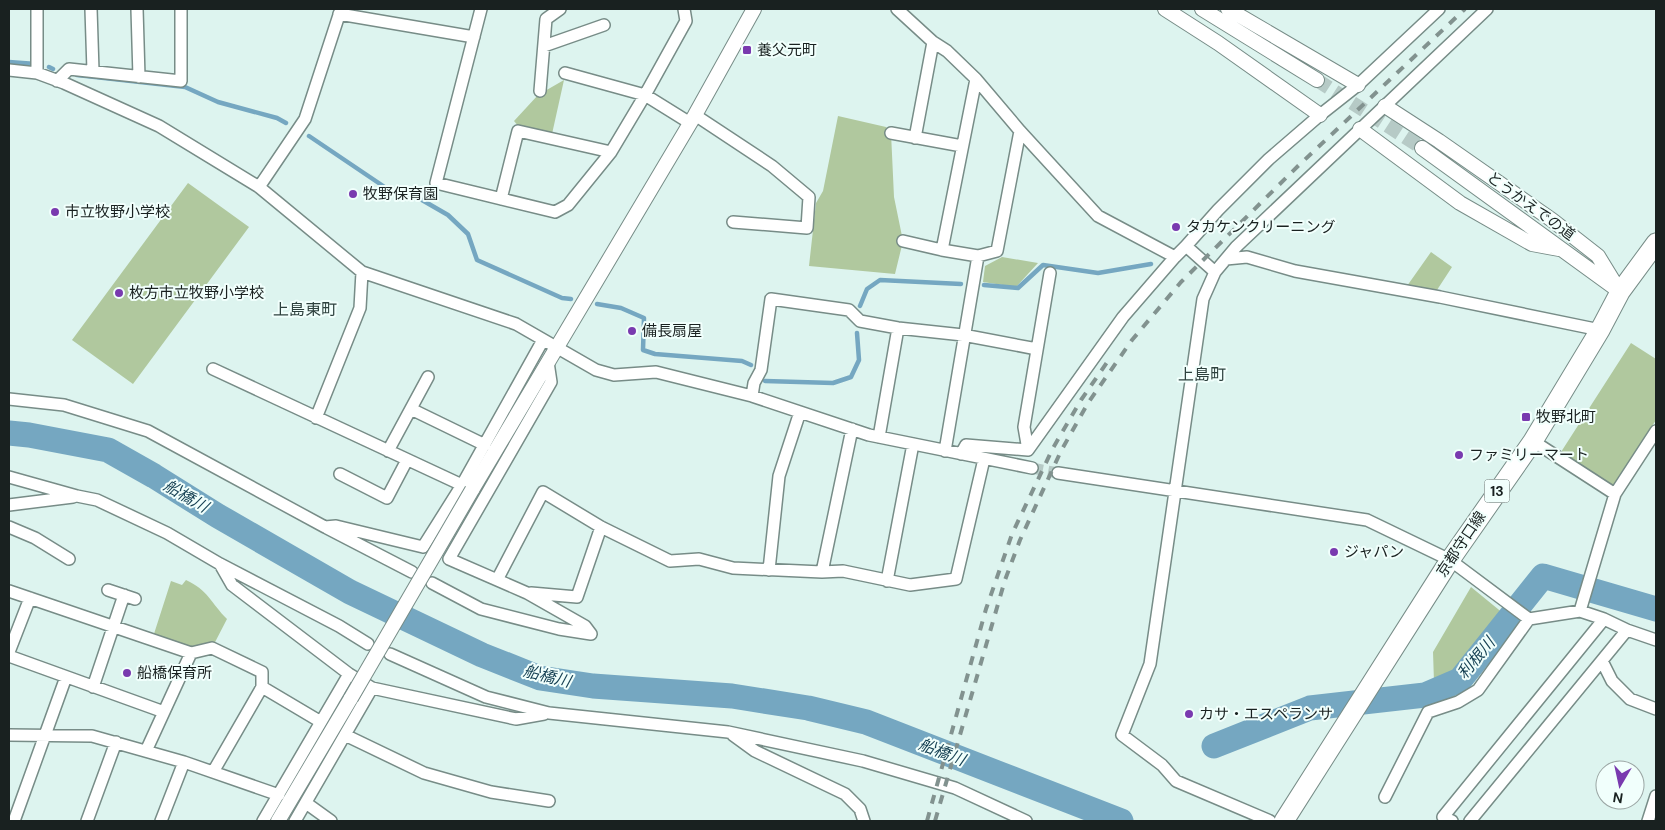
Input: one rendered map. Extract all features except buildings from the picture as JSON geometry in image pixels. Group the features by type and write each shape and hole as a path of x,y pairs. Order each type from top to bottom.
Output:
{"main road":[{"name":"京都守口線","path":"1284,821 1450,560 1532,441 1600,330 1620,292 1656,243"}],"street":[{"path":"37,73 38,9"},
{"path":"91,9 93,71"},
{"path":"137,9 139,76"},
{"path":"57,80 69,69 181,81 181,9"},
{"path":"481,9 436,182 555,212 568,205 611,152 686,21 684,9"},
{"path":"540,92 546,19 560,9"},
{"path":"325,527 336,526 423,547 525,403 692,119 754,9"},
{"path":"897,9 933,42 947,51 976,80 1098,216 1175,257"},
{"path":"1165,9 1218,43 1320,115"},
{"path":"1202,9 1317,80"},
{"path":"1228,9 1358,85"},
{"path":"1028,450 1123,317 1218,210 1269,159 1358,85 1439,9"},
{"path":"1270,821 1176,780 1162,765 1122,735 1150,664 1203,299 1215,272 1236,247 1487,9"},
{"path":"259,187 305,119 340,12 474,37"},
{"path":"544,46 604,25"},
{"path":"915,138 933,42"},
{"path":"9,70 37,73 57,80 159,126 259,187 362,272 516,324 596,370 614,375 656,372 752,396 879,437 1032,468"},
{"path":"565,73 645,95 692,119 772,166 809,197 807,228 733,222"},
{"path":"942,250 976,80"},
{"path":"1385,106 1440,141 1552,220 1598,256 1620,292"},
{"path":"1360,129 1460,203 1532,244 1562,249"},
{"path":"502,199 518,131 611,152"},
{"path":"903,241 978,256 997,251 1020,131"},
{"path":"891,133 962,146"},
{"name":"とうかえでの道","path":"1422,148 1620,292"},
{"path":"1186,246 1215,272"},
{"path":"945,451 963,335 978,256"},
{"path":"1226,259 1247,257 1295,270 1600,330"},
{"path":"316,418 360,308 362,272"},
{"path":"1028,450 1024,426 1050,272"},
{"path":"752,396 754,383 761,370 771,299 849,310 860,321 898,328 963,335 1037,349"},
{"path":"879,437 898,328"},
{"path":"278,821 351,698 467,487 485,445 542,340"},
{"path":"432,583 481,609 559,629 591,634 585,626 526,593 449,559 552,382 548,362"},
{"path":"212,369 467,487"},
{"path":"523,376 525,403"},
{"path":"388,451 428,377"},
{"path":"9,399 64,405 148,430 325,527 412,572"},
{"path":"411,409 485,445"},
{"path":"770,570 779,476 800,412"},
{"path":"822,572 852,429"},
{"path":"1580,611 1582,599 1615,494 1656,431"},
{"path":"1532,441 1615,494"},
{"path":"886,581 913,444"},
{"path":"961,454 966,445 1028,450"},
{"path":"497,580 543,492 601,527 670,561 699,559 734,568 822,572 843,571 910,585 956,579 984,459"},
{"path":"340,474 388,498 407,460"},
{"path":"1058,472 1366,520 1450,560 1526,616 1580,611 1656,640"},
{"path":"9,477 106,504 167,533 220,564 339,626 368,644"},
{"path":"9,505 77,496"},
{"path":"9,526 34,538 69,559"},
{"path":"526,593 577,597 601,527"},
{"path":"220,564 232,585 348,674 372,688 516,719 549,713"},
{"path":"108,590 135,599"},
{"path":"9,591 191,653 212,648 262,672 262,687 213,772"},
{"path":"93,687 124,595"},
{"path":"9,652 30,598"},
{"path":"1385,797 1428,712 1458,702 1478,690 1526,616"},
{"path":"1452,821 1443,817 1604,619"},
{"path":"1470,821 1627,630"},
{"path":"146,751 191,653"},
{"path":"390,654 486,697 549,713 728,732 872,764 955,788 1012,818 1026,821"},
{"path":"9,656 164,712"},
{"path":"1602,661 1612,681 1630,699 1656,709"},
{"path":"263,821 348,674"},
{"path":"14,821 66,677"},
{"path":"262,687 321,722"},
{"path":"295,821 372,688"},
{"path":"728,732 755,751 845,794 860,809 864,821"},
{"path":"9,735 92,736 184,762 279,794"},
{"path":"345,735 424,773 491,792 549,801"},
{"path":"87,821 116,742"},
{"path":"161,821 184,762"},
{"path":"1648,821 1656,796"},
{"path":"306,803 331,821"}],"green space":[{"path":"564,80 552,134 520,128 514,121 538,95"},
{"path":"838,116 886,127 891,133 894,197 903,241 895,274 809,266 816,203 823,191"},
{"path":"188,183 249,227 133,384 72,340"},
{"path":"1431,252 1452,267 1437,290 1407,286"},
{"path":"1002,257 1038,263 1016,287 983,282 985,266"},
{"path":"1631,343 1656,359 1656,420 1613,487 1561,452"},
{"path":"186,580 199,588 227,619 212,648 191,653 152,640 171,581 182,585"},
{"path":"1471,587 1504,614 1459,673 1434,682 1433,652"}],"waterway":[{"path":"9,62 36,64"},
{"path":"49,67 53,69"},
{"path":"77,75 185,87 218,102 277,118 286,123"},
{"path":"309,136 392,192 415,196 448,215 468,234 477,260 562,298 571,299"},
{"path":"984,285 1018,288 1043,265 1098,273 1151,264"},
{"path":"860,306 867,289 880,280 961,284"},
{"path":"597,304 621,308 644,318 643,350 655,354 742,361 751,365"},
{"path":"765,381 833,383 851,377 859,360 857,333"},
{"name":"船橋川","path":"9,433 108,450 350,592 482,655 540,678 593,686 732,696 808,708 866,722 1121,821"},
{"name":"利根川","path":"1214,746 1310,708 1425,695 1460,680 1543,576 1656,609"}],"tunnel":[{"path":"1317,80 1422,148"},
{"path":"1032,468 1058,473"}],"railway":[{"path":"935,821 1005,580 1020,540 1061,451 1088,403 1132,340 1181,282 1298,166 1465,9"},
{"path":"927,821 986,609 1012,534 1053,448 1081,400 1108,361"}],"place":[{"name":"養父元町","path":"747,50"},
{"name":"牧野保育園","path":"353,194"},
{"name":"市立牧野小学校","path":"55,212"},
{"name":"タカケンクリーニング","path":"1176,227"},
{"name":"枚方市立牧野小学校","path":"119,293"},
{"name":"備長扇屋","path":"632,331"},
{"name":"牧野北町","path":"1526,417"},
{"name":"ファミリーマート","path":"1459,455"},
{"name":"ジャパン","path":"1334,552"},
{"name":"船橋保育所","path":"127,673"},
{"name":"カサ・エスペランサ","path":"1189,714"}],"district":[{"name":"上島東町","path":"305,309"},
{"name":"上島町","path":"1202,374"}]}
